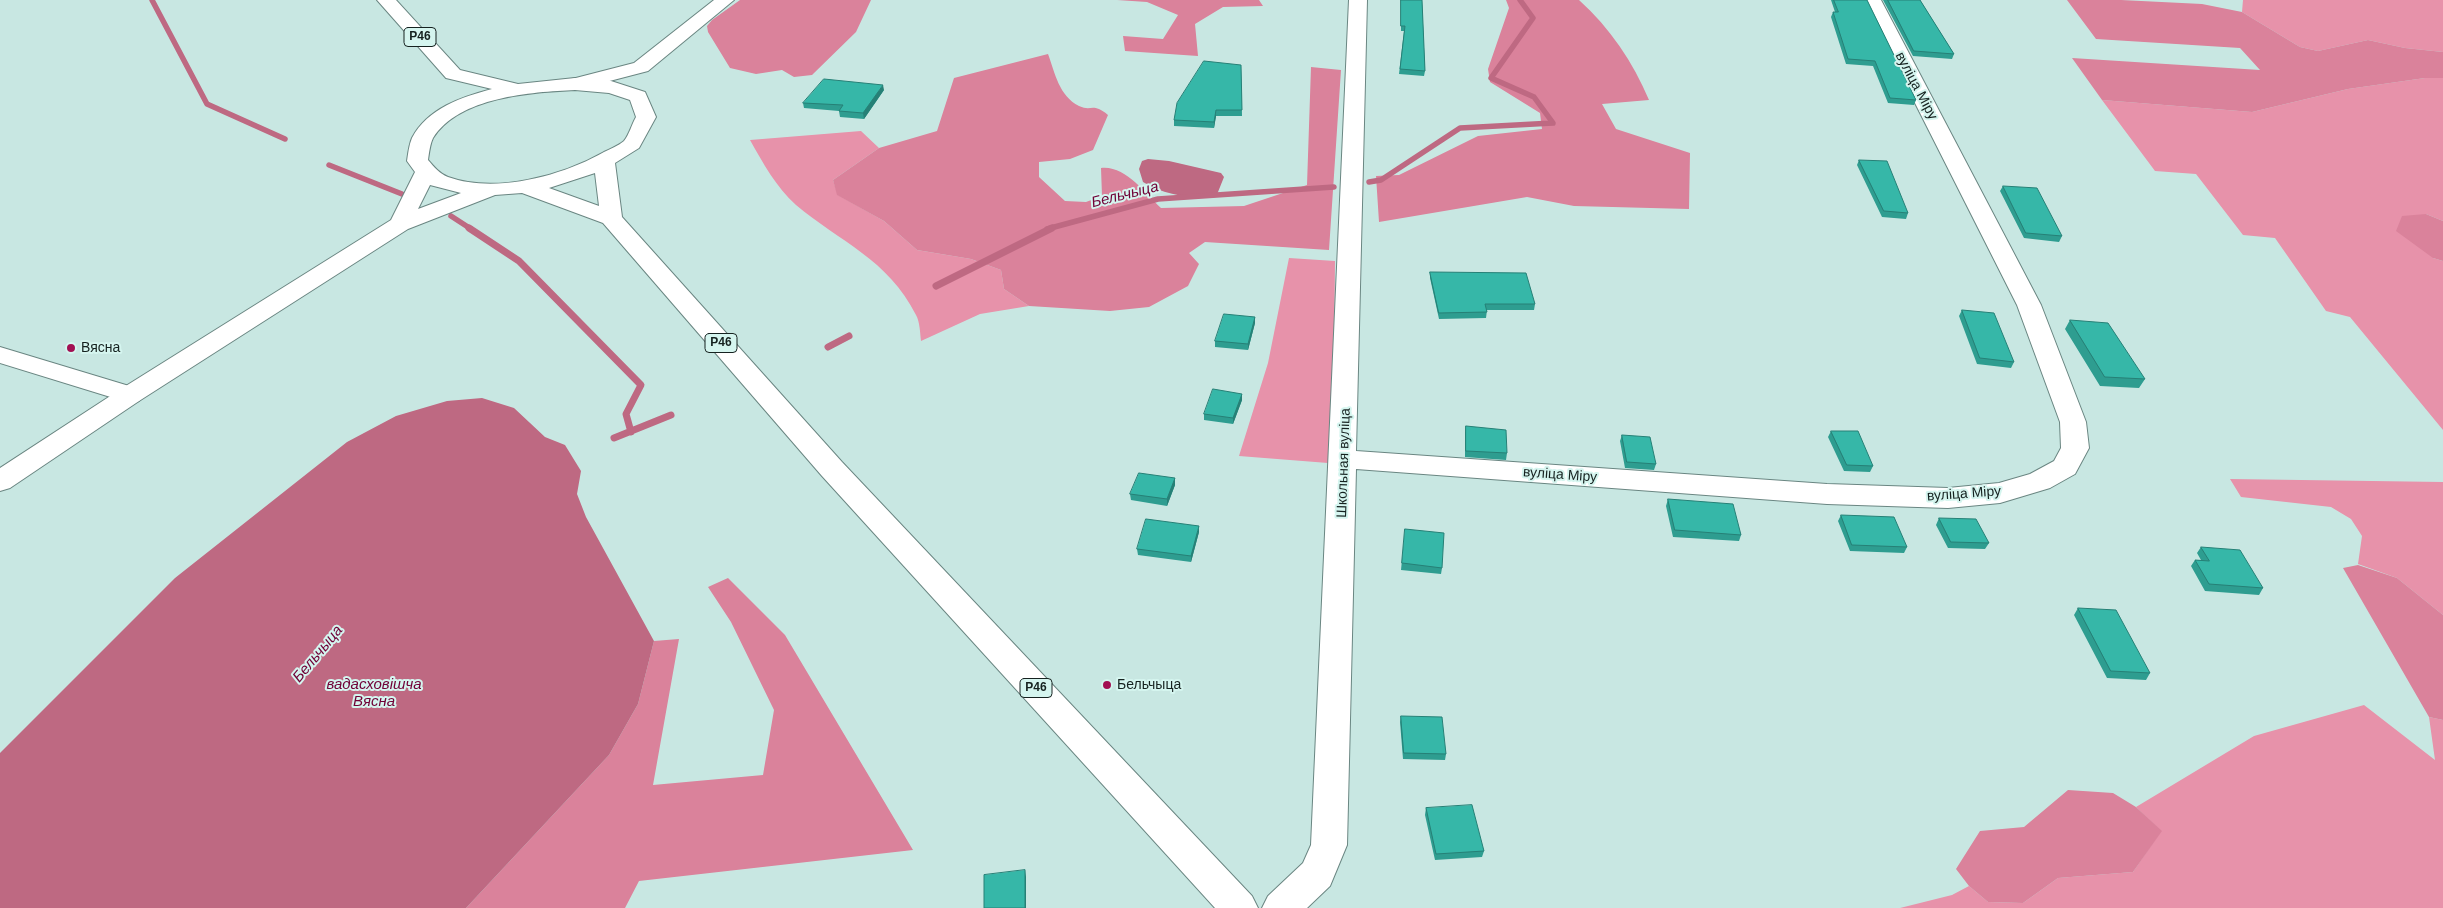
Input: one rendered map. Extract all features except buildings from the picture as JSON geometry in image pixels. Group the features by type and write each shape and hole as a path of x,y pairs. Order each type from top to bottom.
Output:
{"street":[{"name":"Р46","path":"386,0 453,74"},
{"path":"575,84 641,67 725,0"},
{"name":"Школьная вуліца","path":"1282,908 1317,874 1329,845 1344,460 1358,0"},
{"name":"вуліца Міру","path":"1344,460 1827,494 1948,498 2000,493 2040,481 2065,467 2075,448 2073,422 2028,304 1872,0"},
{"path":"400,224 426,172 417,161 417,148 427,132 447,112 485,97 516,89 548,85 575,84 610,87 638,96 641,67"},
{"path":"447,112 453,74 516,89"},
{"name":"Р46","path":"426,172 440,181 464,187 492,189 526,187 604,162 631,144 646,117 638,96"},
{"path":"604,162 611,218"},
{"name":"Р46","path":"526,187 611,218 832,469 1239,908"},
{"path":"0,481 130,395 400,224 492,189"},
{"path":"0,355 130,395"}],"shaded area":[{"path":"740,0 871,0 856,32 812,75 794,77 782,70 756,74 730,68 708,32 707,26 712,20"},
{"path":"1117,0 1259,0 1263,6 1223,7 1195,24 1198,56 1125,51 1123,36 1163,39 1178,15 1147,2"},
{"path":"1506,0 1579,0 1601,22 1620,46 1636,72 1649,100 1602,104 1616,129 1690,153 1689,209 1574,206 1527,197 1379,222 1376,176 1399,175 1478,136 1542,129 1540,113 1490,82 1488,69 1509,8"},
{"path":"2067,0 2121,0 2202,4 2242,12 2300,47 2318,51 2368,40 2405,48 2443,52 2443,78 2425,78 2348,89 2252,112 2102,100 2072,58 2260,70 2240,48 2096,39"},
{"path":"2243,0 2443,0 2443,52 2405,48 2368,40 2318,51 2300,47 2242,12"},
{"path":"1048,54 1062,90 1072,102 1083,108 1099,109 1108,115 1093,150 1070,159 1039,162 1039,177 1065,201 1086,202 1102,196 1101,168 1110,168 1134,181 1161,208 1244,206 1307,185 1311,67 1341,70 1329,250 1205,242 1189,253 1199,264 1188,286 1149,307 1110,311 1029,306 1004,289 1001,270 971,259 917,250 884,221 837,195 833,180 879,148 937,131 954,78"},
{"path":"2425,78 2443,78 2443,221 2426,214 2433,258 2443,261 2443,430 2350,317 2326,311 2275,238 2243,235 2196,174 2155,171 2102,100 2252,112 2348,89"},
{"path":"861,131 879,148 833,180 838,195 884,221 917,250 971,259 1001,270 1004,289 1029,306 980,314 921,341 916,315 892,279 862,253 796,205 770,174 750,140"},
{"path":"2426,214 2443,221 2443,261 2433,258 2396,231 2402,216"},
{"path":"1289,258 1335,261 1334,365 1328,463 1239,456 1268,363"},
{"path":"2230,479 2443,482 2443,615 2397,578 2358,564 2362,536 2351,519 2331,507 2241,497"},
{"path":"2358,565 2397,578 2443,615 2443,720 2429,717 2343,568"},
{"path":"728,578 785,635 913,850 639,881 625,908 466,908 609,755 638,704 654,641 679,639 653,785 763,775 774,710 731,622 708,587"},
{"path":"2364,705 2435,760 2429,717 2443,720 2443,908 1900,908 1952,895 1969,886 1988,902 2023,903 2058,878 2133,872 2161,831 2136,807 2254,736"},
{"path":"2068,790 2113,793 2136,807 2162,831 2133,872 2058,878 2023,903 1988,902 1969,886 1956,869 1980,831 2024,827"}],"water":[{"path":"1148,159 1169,161 1221,173 1224,177 1216,197 1187,197 1169,193 1143,182 1139,169 1142,161"},
{"name":"вадасховішча Вясна","path":"482,398 514,408 545,437 565,445 581,471 577,494 586,517 654,641 638,704 609,755 466,908 0,908 0,753 175,578 347,442 396,416 447,401"}],"waterway":[{"path":"152,0 207,104 285,139"},
{"name":"Бельчыца","path":"1369,182 1381,180 1460,128 1553,123 1534,97 1491,78 1533,18 1520,0"},
{"path":"329,165 402,194"},
{"name":"Бельчыца","path":"1047,229 1158,199 1334,187"},
{"path":"451,216 471,229"},
{"path":"469,228 519,261 641,385 626,414 631,431"},
{"name":"Бельчыца","path":"936,286 1052,228"},
{"name":"Бельчыца","path":"828,347 849,336"},
{"name":"Бельчыца","path":"631,431 671,415"},
{"name":"Бельчыца","path":"614,438 631,431"}],"place":[{"name":"Вясна","path":"71,348"},
{"name":"Бельчыца","path":"1107,685"}]}
